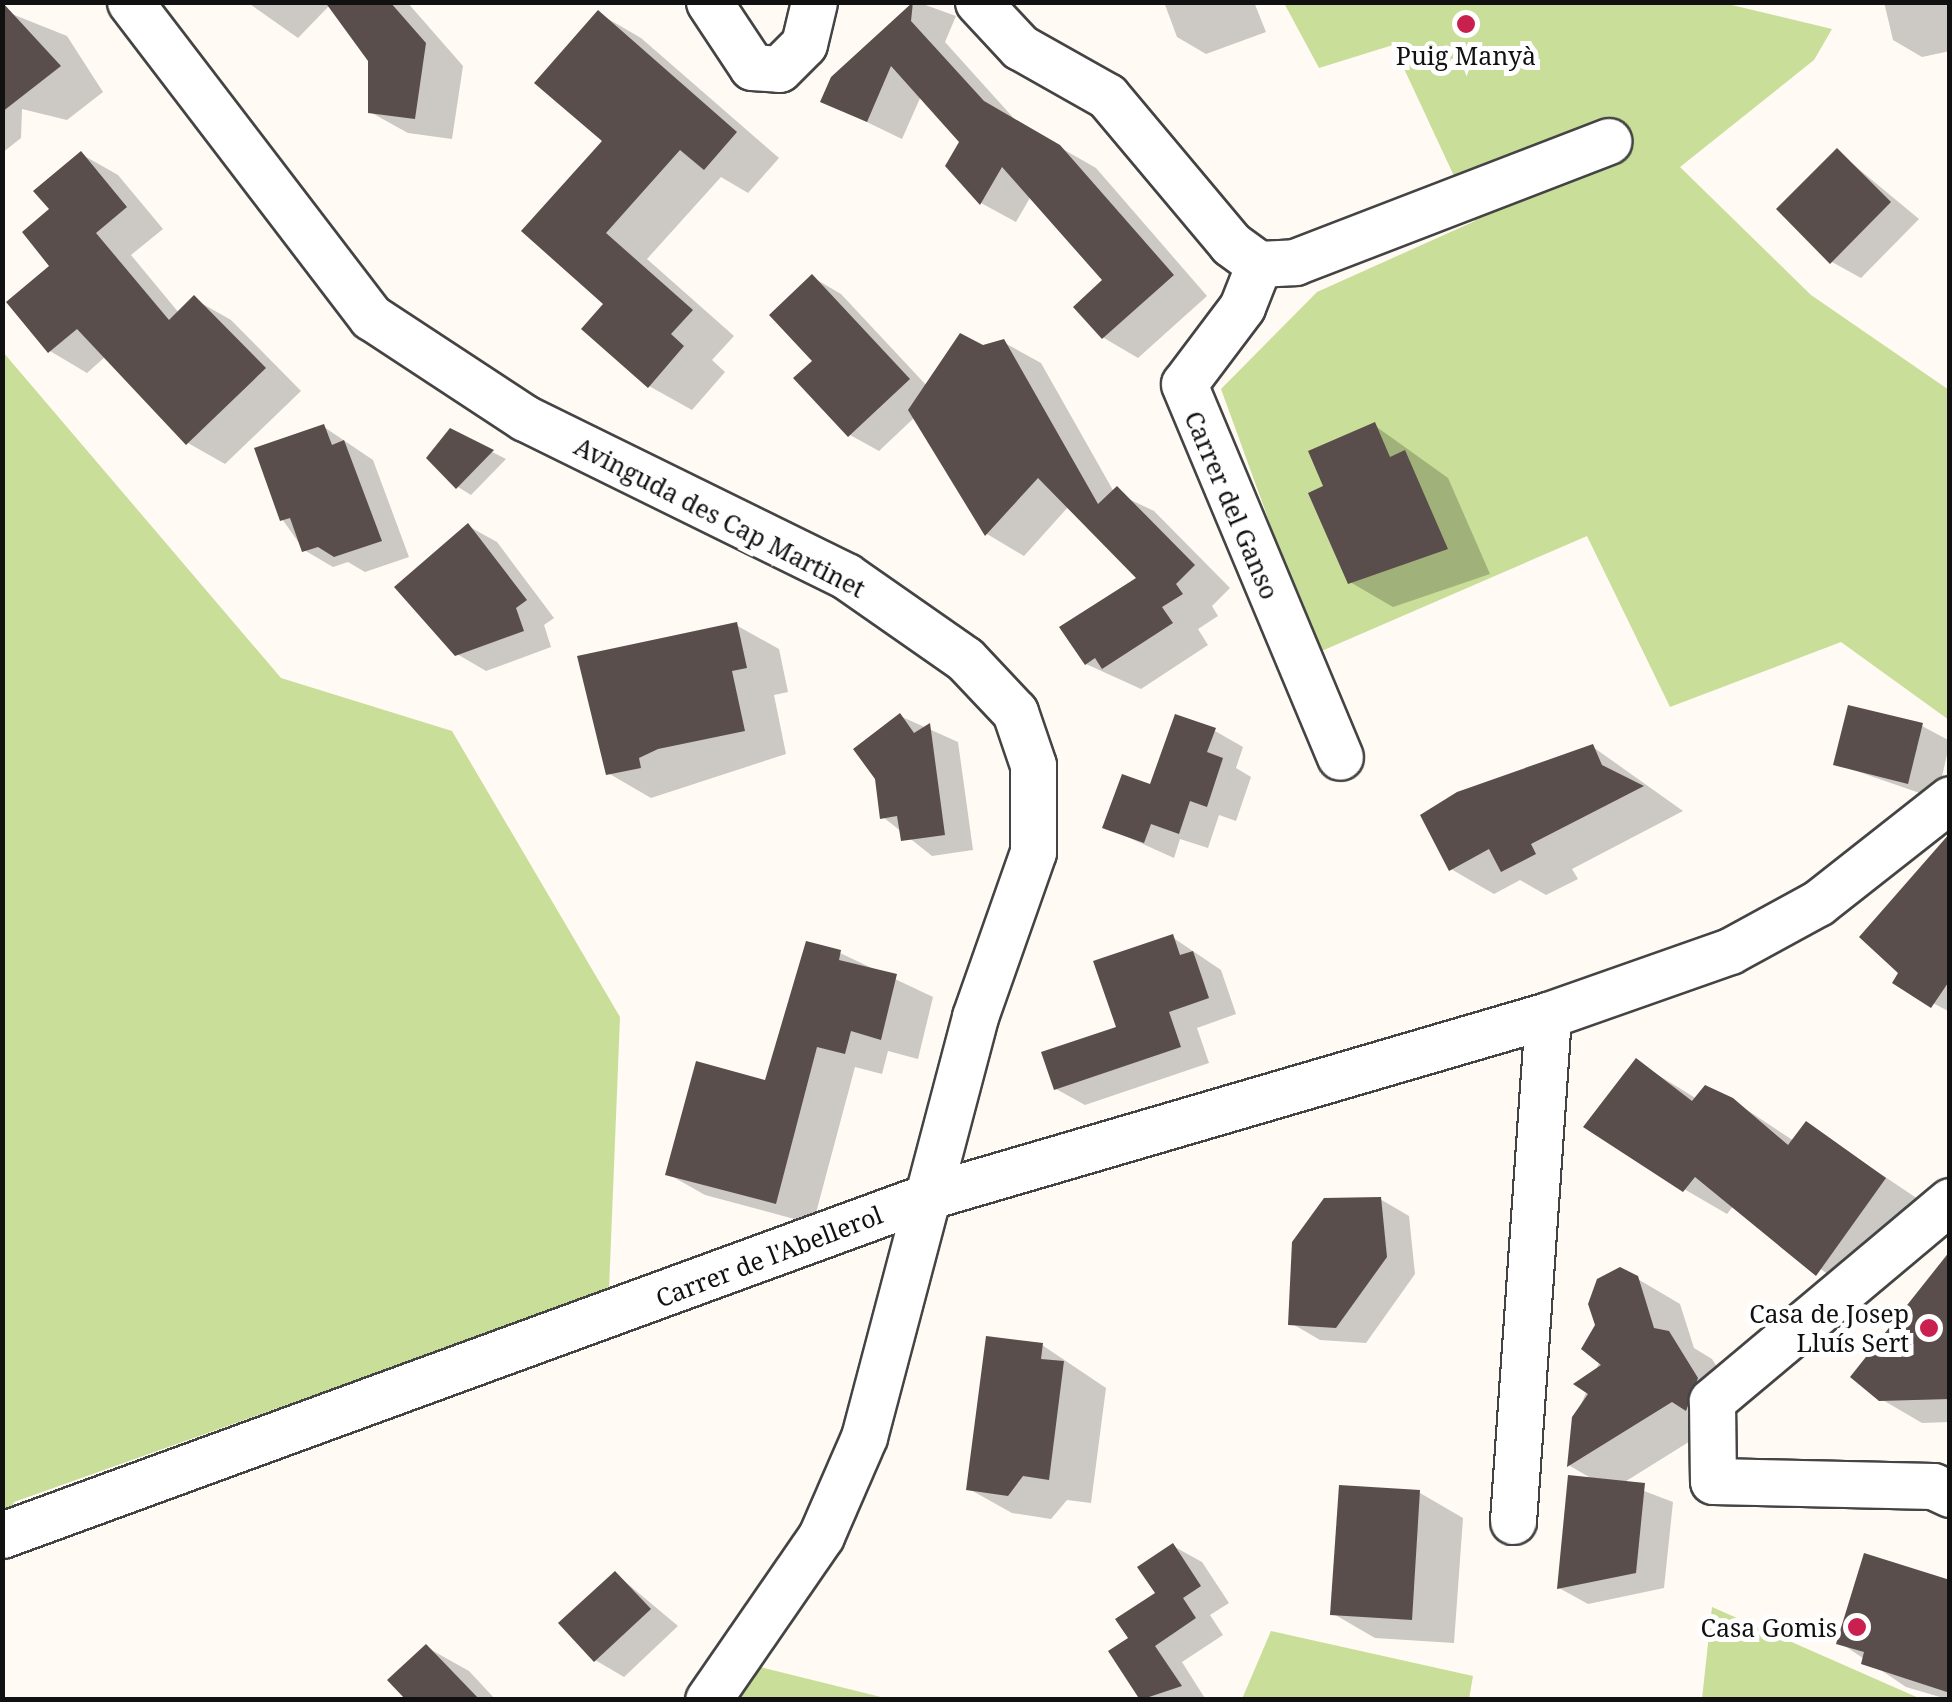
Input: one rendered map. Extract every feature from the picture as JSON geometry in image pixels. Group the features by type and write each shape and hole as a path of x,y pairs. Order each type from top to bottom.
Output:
{"street":[{"name":"Avinguda des Cap Martinet","path":"130,2 371,318 525,418 846,576 965,659 1014,712 1033,765 1033,852 975,1016 864,1437 820,1536 708,1700"},
{"path":"710,2 752,66 779,69 804,44 814,2"},
{"path":"978,2 1020,47 1106,96 1231,244 1260,264 1295,262 1608,141"},
{"name":"Carrer del Ganso","path":"1260,264 1242,307 1184,384 1340,757"},
{"name":"Carrer de l'Abellerol","path":"2,1535 929,1196 1548,1015 1730,952 1818,903 1950,799"},
{"path":"1513,1521 1548,1015"},
{"path":"1950,1201 1712,1401 1713,1481 1932,1486 1950,1494"}],"green space":[{"path":"1719,2 1832,29 1814,60 1680,167 1811,295 1949,390 1949,720 1841,642 1670,707 1587,536 1317,653 1221,389 1317,292 1475,221 1393,45 1319,68 1284,3"},
{"path":"3,352 281,678 452,731 620,1017 609,1290 14,1502 3,1529"},
{"path":"1712,1607 1921,1699 1702,1699"},
{"path":"1271,1631 1473,1676 1469,1699 1242,1699"},
{"path":"760,1667 889,1699 713,1700"}],"building":[{"path":"2,2 61,66 2,112"},
{"path":"325,2 390,2 426,43 415,119 368,113 368,61"},
{"path":"913,2 911,21 984,101 1060,145 1174,275 1102,339 1073,307 1102,280 1002,167 980,205 945,166 959,142 891,66 867,122 820,102 831,77"},
{"path":"598,10 737,132 704,170 680,150 606,233 693,310 671,334 684,346 648,388 581,329 603,304 521,231 602,141 534,83"},
{"path":"1837,148 1891,202 1830,264 1776,209"},
{"path":"81,151 127,207 96,233 169,320 194,295 266,368 186,445 77,329 48,353 6,302 49,266 22,232 49,209 33,191"},
{"path":"812,274 910,379 848,437 793,378 812,361 769,315"},
{"path":"960,333 983,345 1004,339 1098,504 1117,486 1195,565 1176,584 1183,594 1162,607 1173,623 1102,669 1095,658 1085,665 1059,627 1136,578 1038,478 985,536 908,410"},
{"path":"1375,422 1390,457 1405,450 1448,549 1348,584 1308,493 1323,486 1308,451"},
{"path":"324,424 332,445 344,440 382,541 334,557 318,547 302,552 290,518 280,521 254,448"},
{"path":"450,428 494,450 456,489 426,458"},
{"path":"468,523 527,600 516,608 524,631 455,656 394,587"},
{"path":"737,622 747,668 732,671 745,731 658,749 639,758 641,768 606,775 577,656"},
{"path":"1848,705 1923,723 1908,784 1833,765"},
{"path":"900,713 914,733 930,723 945,835 901,841 897,816 880,819 875,779 853,749"},
{"path":"1175,714 1216,728 1207,752 1223,758 1207,807 1190,801 1179,834 1151,824 1144,843 1102,828 1122,774 1150,784"},
{"path":"1593,744 1602,765 1644,786 1531,844 1536,854 1501,872 1489,849 1449,871 1420,815 1457,792"},
{"path":"1950,833 1950,980 1931,1008 1892,983 1898,973 1859,937"},
{"path":"1173,934 1180,955 1193,951 1209,998 1169,1012 1181,1047 1054,1090 1041,1052 1116,1027 1093,961"},
{"path":"806,941 841,950 839,960 897,974 881,1040 851,1031 845,1054 817,1047 776,1204 665,1175 696,1061 765,1080"},
{"path":"1636,1058 1692,1101 1705,1085 1733,1098 1788,1145 1806,1121 1886,1178 1816,1276 1695,1177 1683,1192 1583,1127"},
{"path":"1381,1197 1387,1257 1336,1328 1288,1325 1292,1242 1324,1198"},
{"path":"1950,1251 1950,1399 1879,1401 1850,1377"},
{"path":"1620,1267 1638,1276 1654,1328 1669,1331 1698,1378 1686,1411 1672,1402 1567,1467 1572,1417 1588,1394 1573,1384 1601,1365 1581,1349 1595,1325 1588,1304 1597,1279"},
{"path":"986,1336 1043,1343 1041,1359 1064,1361 1049,1480 1023,1476 1008,1496 966,1490"},
{"path":"1568,1475 1645,1483 1636,1573 1557,1589"},
{"path":"1339,1485 1420,1490 1412,1620 1330,1615"},
{"path":"1173,1543 1201,1586 1183,1598 1196,1618 1155,1646 1182,1686 1140,1700 1108,1651 1128,1638 1115,1619 1155,1593 1137,1567"},
{"path":"1864,1553 1950,1580 1950,1693 1861,1664 1864,1652 1836,1644"},
{"path":"615,1571 651,1609 594,1662 558,1623"},
{"path":"426,1644 480,1700 406,1700 387,1680"}],"place":[{"name":"Puig Manyà","path":"1466,24"},
{"name":"Casa de Josep Lluís Sert","path":"1929,1328"},
{"name":"Casa Gomis","path":"1857,1627"}]}
